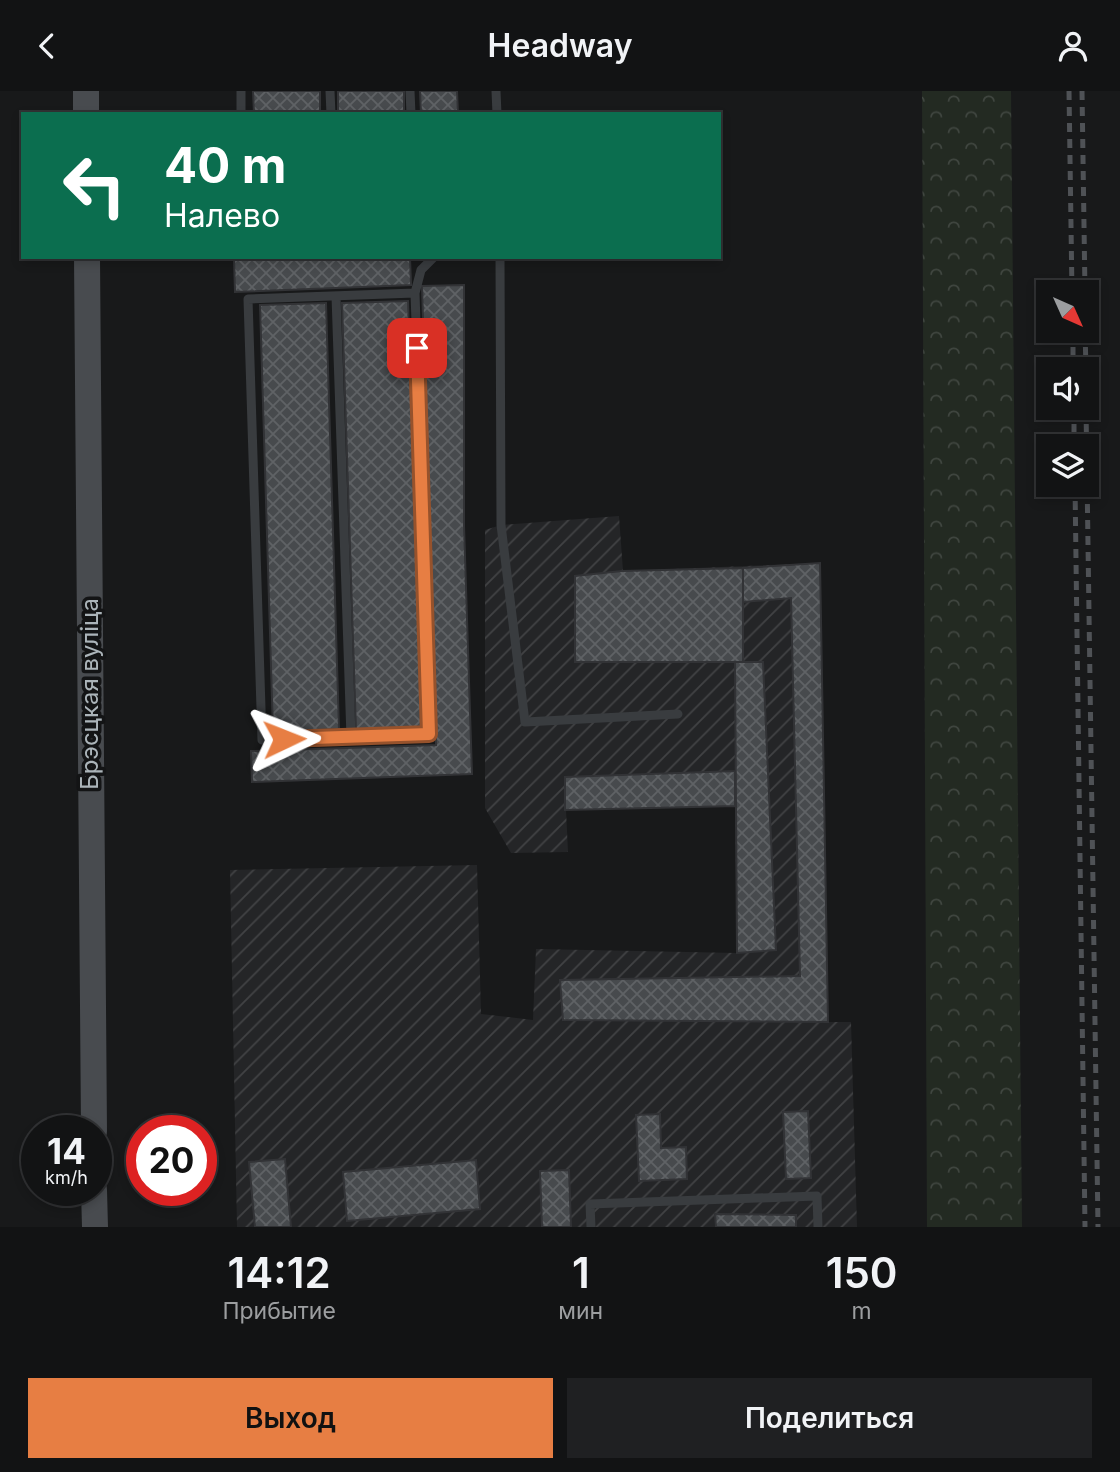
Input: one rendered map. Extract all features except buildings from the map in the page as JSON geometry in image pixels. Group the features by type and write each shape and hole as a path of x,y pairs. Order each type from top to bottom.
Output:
{"main road":[{"path":"86,91 86,112"},
{"name":"Брэсцкая вуліца","path":"87,259 94,1115"},
{"path":"94,1206 94,1227"}],"lane":[{"path":"241,91 241,112"},
{"path":"330,91 331,112"},
{"path":"410,91 411,112"},
{"path":"496,91 497,112"},
{"path":"415,293 248,299 262,740 429,734 415,293 421,270 432,259"},
{"path":"499,259 501,525 525,722 678,714"},
{"path":"336,296 351,737"},
{"path":"591,1227 590,1204 817,1196 818,1227"}],"shaded area":[{"path":"619,516 623,571 820,563 828,1022 851,1022 857,1227 237,1227 230,870 477,865 481,1014 533,1020 536,949 737,953 735,806 566,810 568,852 511,853 485,808 485,530 501,525"}],"green space":[{"path":"922,91 1011,91 1022,1227 927,1227"}],"railway":[{"path":"1069,91 1072,280"},
{"path":"1082,91 1085,280"},
{"path":"1073,343 1073,357"},
{"path":"1085,343 1086,357"},
{"path":"1074,420 1074,434"},
{"path":"1086,420 1098,1227"},
{"path":"1075,497 1085,1227"}],"route":[{"path":"284,739 429,734 417,348"}]}
